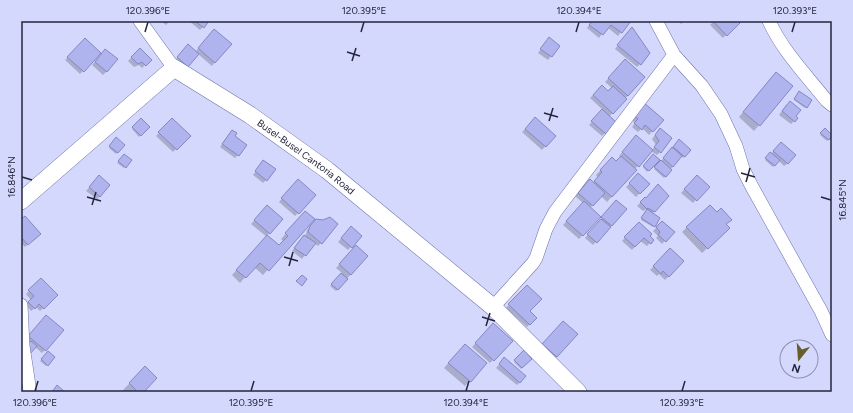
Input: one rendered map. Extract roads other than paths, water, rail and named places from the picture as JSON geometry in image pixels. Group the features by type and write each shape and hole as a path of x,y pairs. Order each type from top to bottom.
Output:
{"street":[{"path":"21,200 174,68 140,21"},
{"path":"656,21 674,55 702,86 721,114 736,146 743,170 817,304 832,335"},
{"path":"769,21 789,53 826,100 832,105"},
{"path":"493,307 533,263 546,229 555,212 674,55"},
{"name":"Busel-Busel Cantoria Road","path":"174,68 250,115 327,170 493,307 578,392"},
{"path":"21,305 23,346 30,392"}]}
